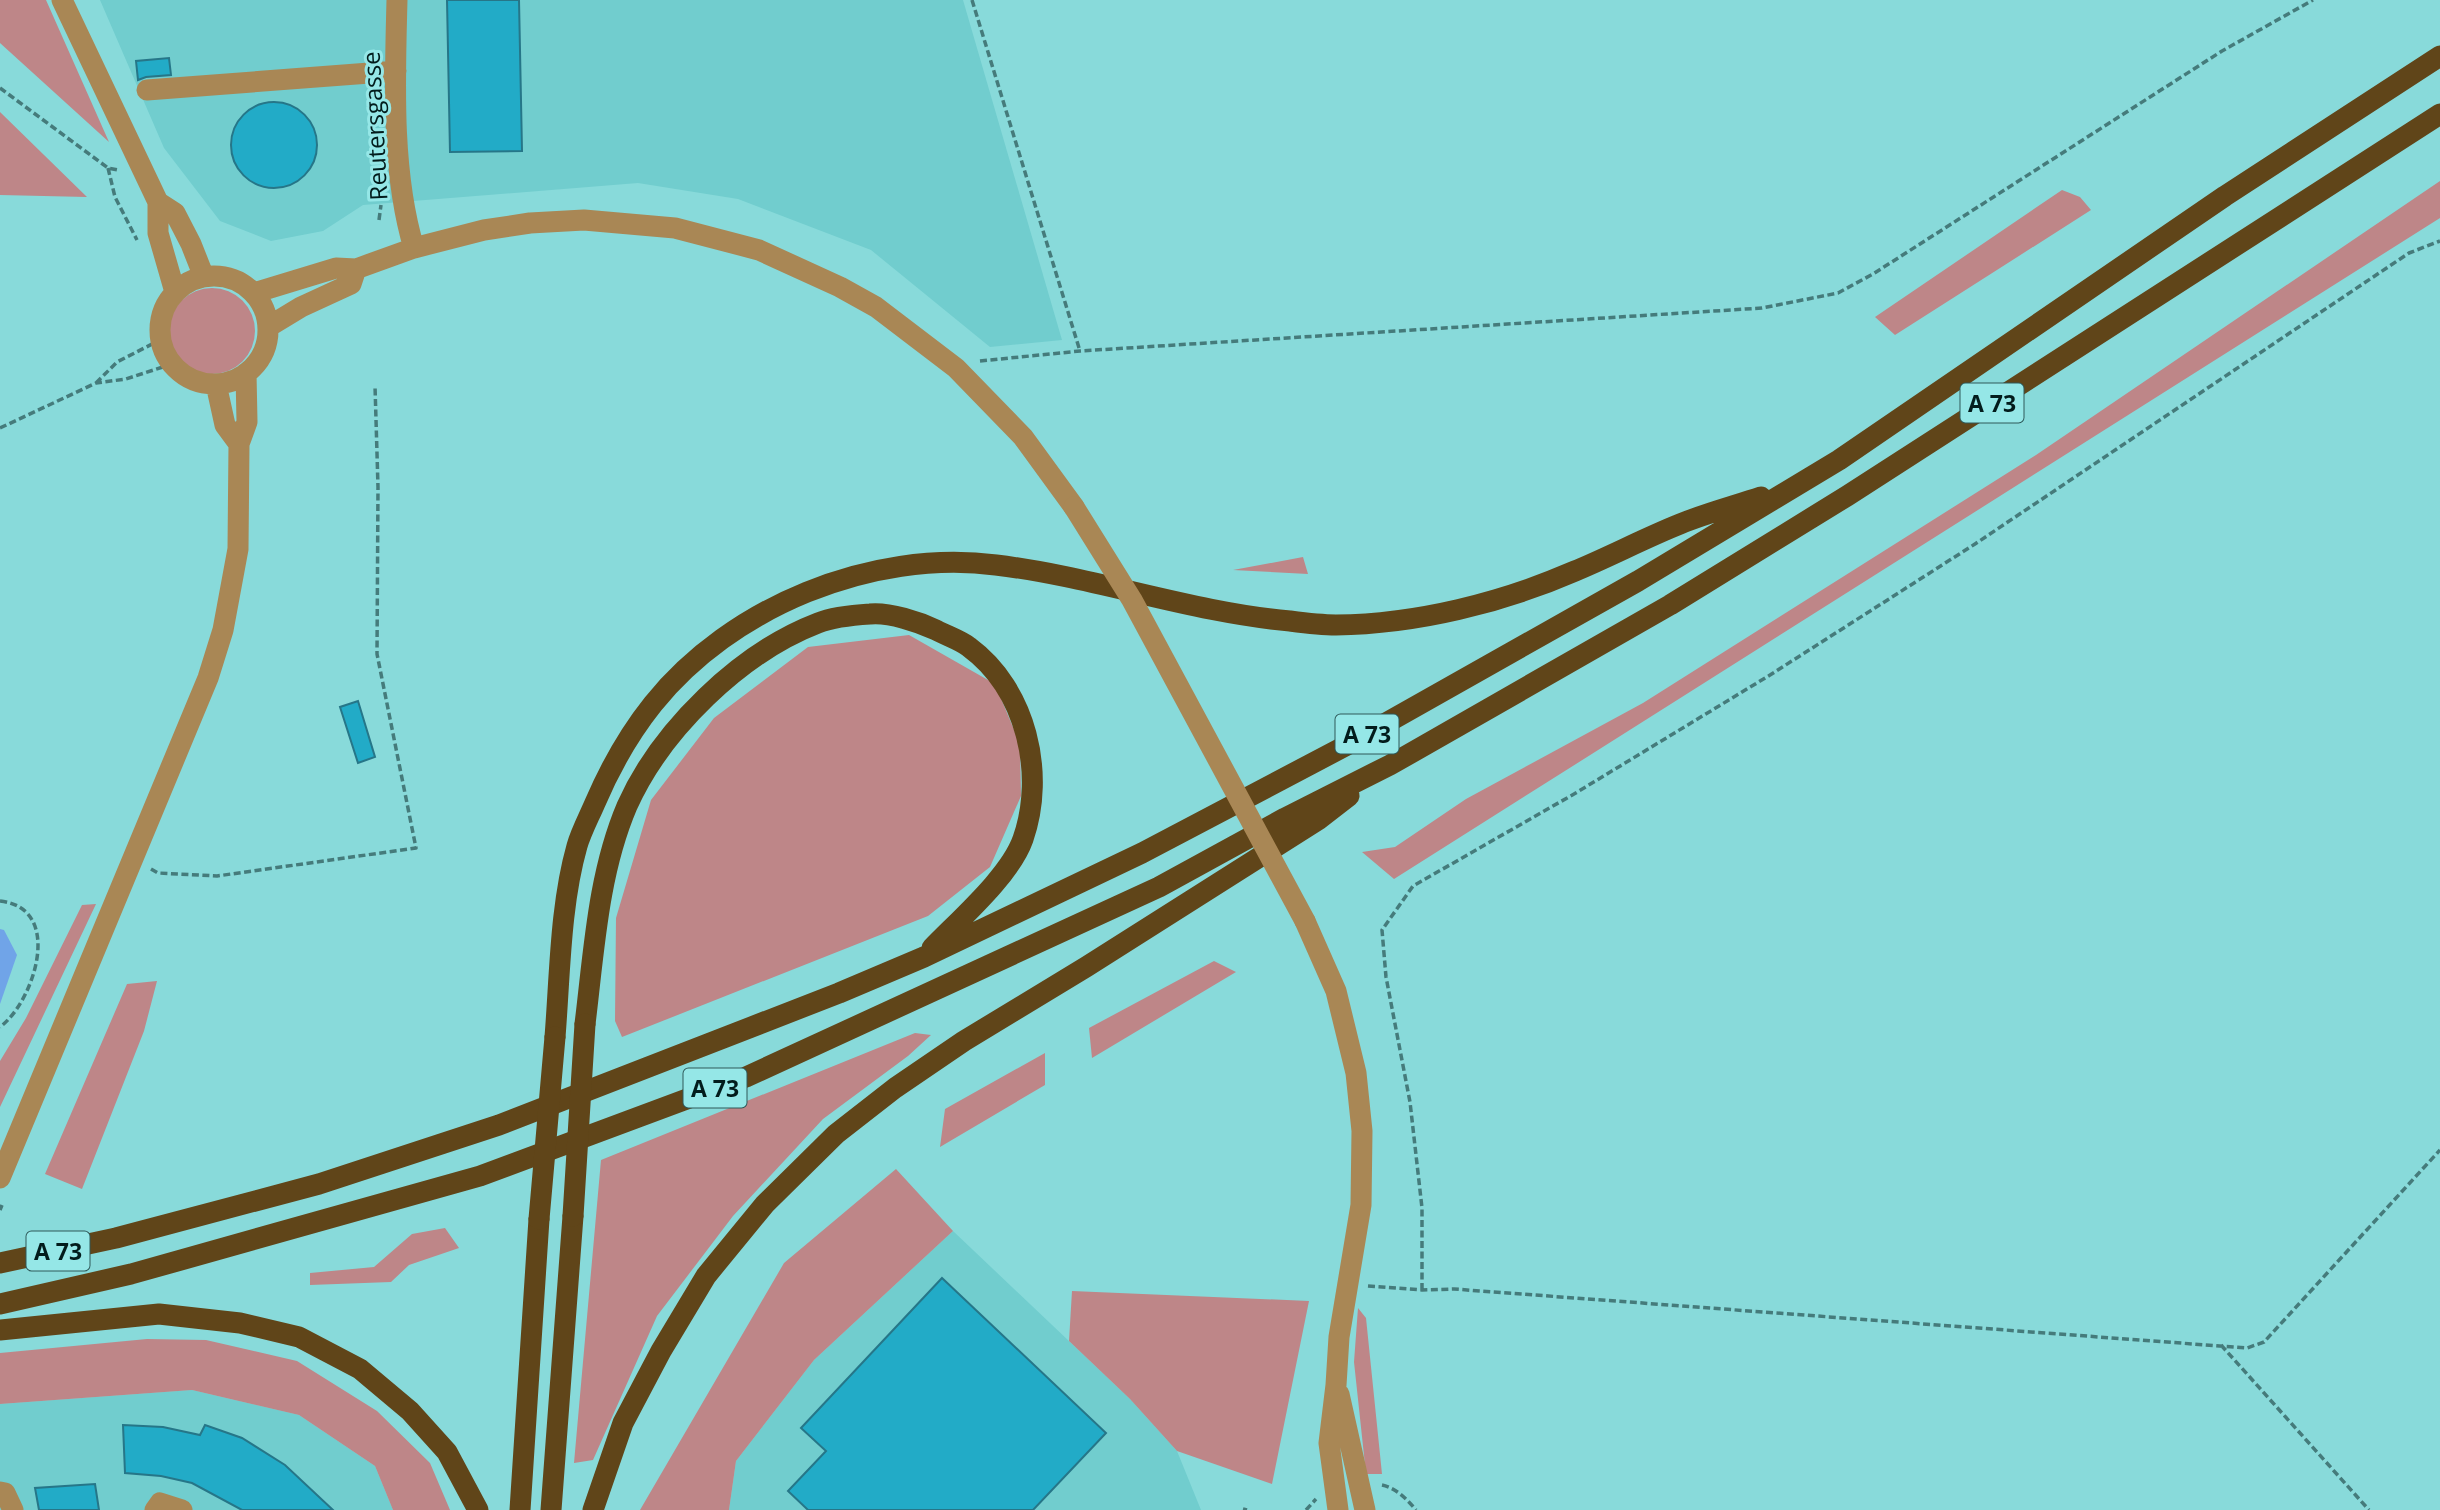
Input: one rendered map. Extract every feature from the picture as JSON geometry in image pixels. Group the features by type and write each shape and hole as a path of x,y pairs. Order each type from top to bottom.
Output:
{"highway":[{"name":"A 73","path":"0,1263 116,1238 307,1187 499,1125 924,957 1142,853 1349,744 1639,581 1839,460 2225,196 2440,56"},
{"name":"A 73","path":"0,1304 131,1274 480,1176 746,1077 1159,887 1390,765 1670,605 1836,504 2440,114"},
{"path":"520,1510 565,916 577,845 602,787 628,738 655,701 705,653 759,615 816,588 866,572 925,563 990,564 1054,573 1192,606 1263,619 1334,625 1402,620 1502,599 1573,572 1682,523 1796,485"},
{"path":"551,1510 585,1024 597,922 611,852 628,805 677,729 721,683 772,646 820,622 873,613 920,622 969,647 1000,678 1025,725 1032,774 1031,803 1023,840 1001,876 924,957"},
{"path":"593,1510 623,1423 661,1351 706,1276 765,1204 836,1134 895,1088 964,1041 1087,967 1318,820 1390,765"},
{"path":"0,1330 159,1314 240,1322 299,1337 360,1369 410,1411 446,1452 478,1510"}],"street":[{"path":"62,0 158,202 158,233 175,292"},
{"name":"Reutersgasse","path":"397,0 398,137 405,217 414,248"},
{"path":"147,90 396,71"},
{"path":"158,202 175,213 204,277"},
{"path":"254,293 336,268 356,268 414,248 484,230 530,223 584,220 675,228 759,250 840,286 906,328 956,368 1023,437 1074,507 1132,600 1305,921 1336,991 1356,1073 1362,1131 1361,1205 1339,1337 1329,1443 1338,1510"},
{"path":"268,327 301,307 351,284 356,268"},
{"path":"204,277 231,278 254,293 264,309 268,327 263,353 246,373 232,381 216,384 191,379 172,364 160,340 162,314 175,292 204,277"},
{"path":"0,1178 208,678 223,630 238,549 239,444 247,422 246,373"},
{"path":"216,384 225,425 239,444"},
{"path":"1336,1385 1365,1510 1350,1510"},
{"path":"0,1492 5,1493 13,1510"},
{"path":"155,1510 160,1503 181,1510"}],"path":[{"path":"972,0 1080,351"},
{"path":"956,368 975,362 1080,351 1762,308 1838,293 1874,274 2222,51 2313,0"},
{"path":"0,88 108,168 115,197 148,262 166,255"},
{"path":"1422,1290 1422,1208 1410,1102 1386,977 1382,930 1413,886 1574,794 1770,676 1975,544 2409,253 2440,241"},
{"path":"96,383 117,362 160,340"},
{"path":"0,428 96,383 126,379 172,364"},
{"path":"134,859 158,873 218,876 416,848 377,654 378,487 375,386"},
{"path":"0,901 26,913 38,932 39,957 25,994 10,1019 0,1027"},
{"path":"1348,1284 1422,1290 1454,1289 2247,1348 2264,1342 2440,1150"},
{"path":"2221,1345 2369,1510"}],"shaded area":[{"path":"0,0 46,0 109,142 0,43"},
{"path":"100,0 963,0 1062,340 990,347 871,250 738,199 638,183 363,205 323,231 271,241 220,221 164,148"},
{"path":"0,112 87,197 0,195"},
{"path":"2440,181 2440,218 1394,879 1362,852 1395,847 1466,799 1643,703 2036,455"},
{"path":"2062,190 2080,197 2091,210 1895,335 1875,317"},
{"path":"212,288 236,295 248,307 255,331 248,355 236,367 212,374 188,367 176,355 169,331 176,307 188,295"},
{"path":"1303,557 1308,574 1233,570"},
{"path":"909,635 995,684 1020,744 1021,796 990,867 928,916 622,1037 615,1021 616,918 651,800 714,718 808,647"},
{"path":"96,904 0,1107 0,1061 26,1018 82,905"},
{"path":"0,929 4,930 17,955 0,1004"},
{"path":"1214,961 1236,972 1092,1058 1089,1028"},
{"path":"157,981 144,1031 82,1189 45,1174 127,984"},
{"path":"915,1033 931,1035 908,1056 823,1119 733,1216 657,1316 593,1460 574,1463 601,1160"},
{"path":"1045,1053 1045,1085 940,1147 945,1109"},
{"path":"896,1169 953,1231 814,1360 736,1461 729,1510 640,1510 784,1263"},
{"path":"445,1228 459,1248 409,1265 391,1282 310,1285 310,1273 374,1267 412,1234"},
{"path":"953,1231 1130,1399 1177,1451 1201,1510 729,1510 736,1461 814,1360"},
{"path":"1072,1291 1309,1301 1272,1484 1177,1451 1130,1399 1069,1341"},
{"path":"1358,1308 1366,1318 1382,1474 1366,1474 1354,1362"},
{"path":"147,1339 206,1340 297,1361 377,1411 430,1463 450,1510 393,1510 375,1466 299,1415 192,1390 0,1404 0,1353"},
{"path":"192,1390 299,1415 375,1466 393,1510 0,1510 0,1404"}],"building":[{"path":"447,0 519,0 522,151 450,152"},
{"path":"169,58 171,75 138,80 136,61"},
{"path":"266,102 282,102 305,114 314,128 317,145 314,162 305,176 282,188 266,188 250,181 238,169 231,153 231,137 238,121 250,109"},
{"path":"358,701 375,757 358,763 340,707"},
{"path":"942,1278 1106,1433 1033,1510 808,1510 788,1491 826,1451 801,1428"},
{"path":"123,1425 163,1427 200,1435 205,1425 242,1438 285,1465 333,1510 242,1510 192,1483 161,1476 125,1473"},
{"path":"95,1484 99,1510 39,1510 35,1488"}]}
